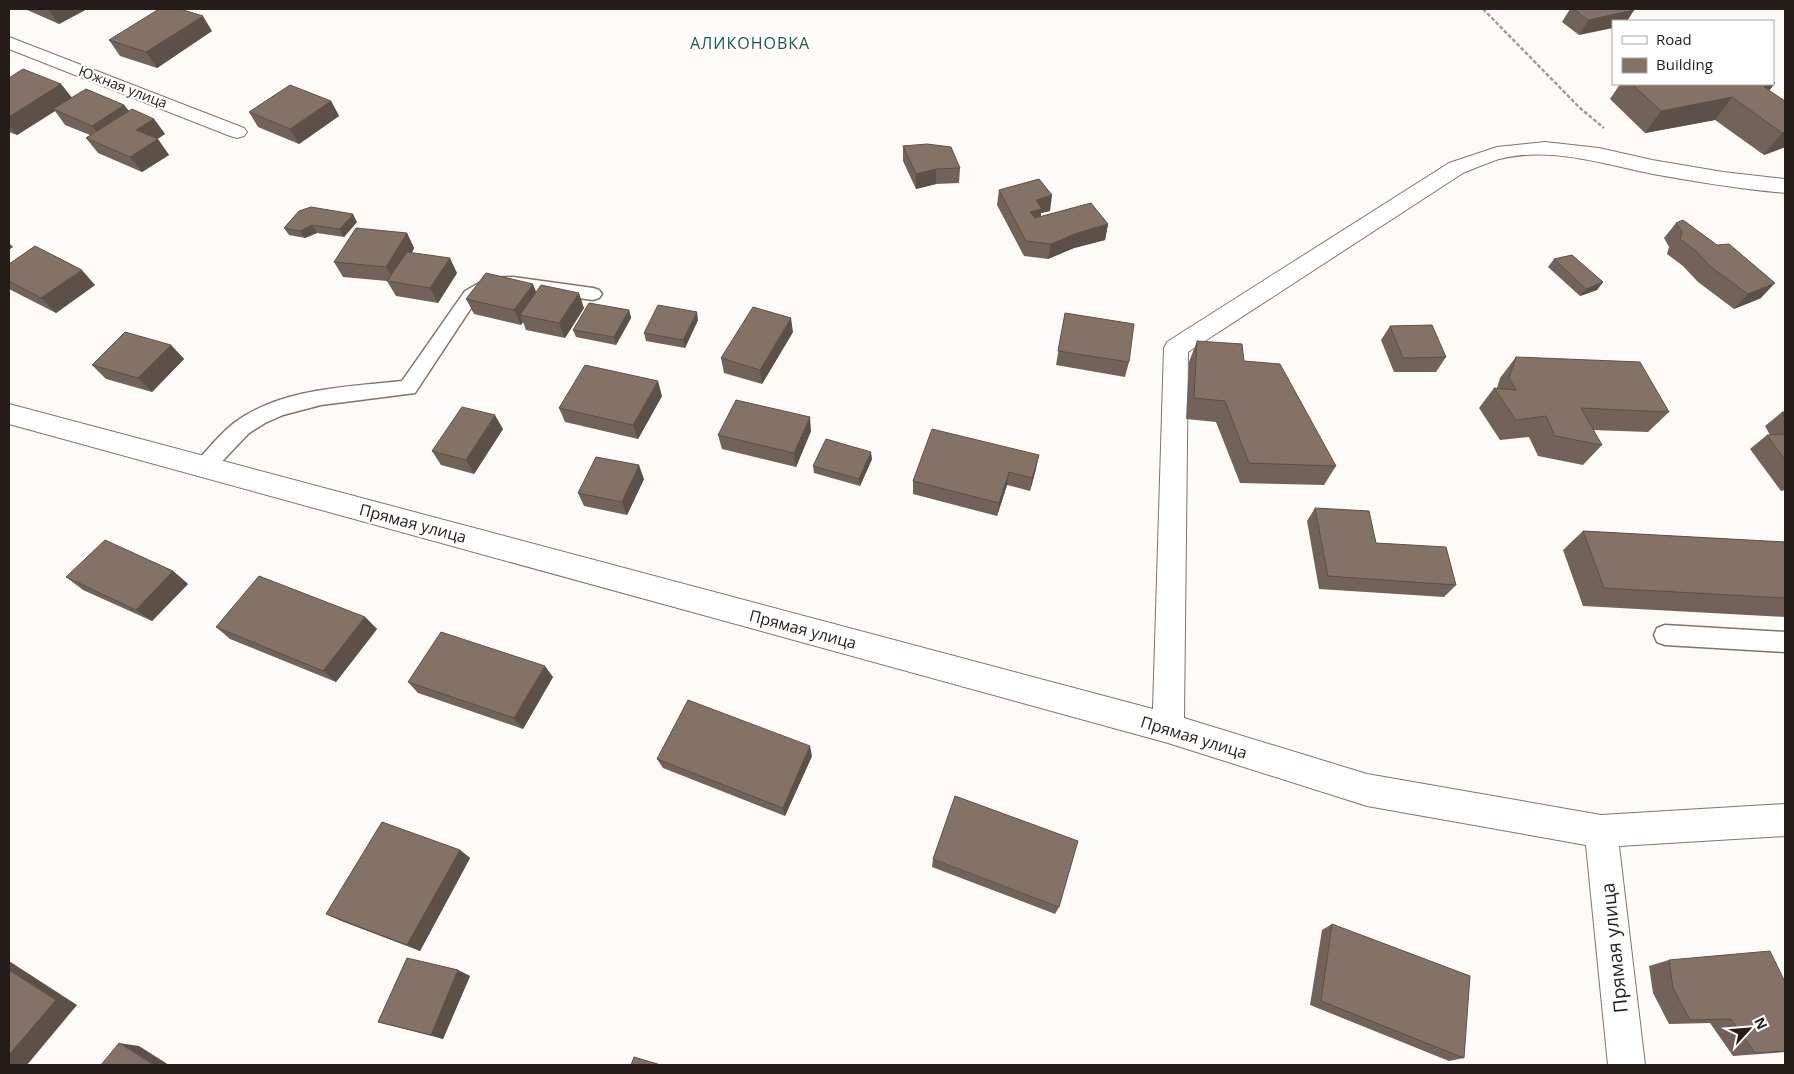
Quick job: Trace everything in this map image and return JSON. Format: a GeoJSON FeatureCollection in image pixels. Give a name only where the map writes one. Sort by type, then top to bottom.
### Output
{"type":"FeatureCollection","features":[{"type":"Feature","properties":{"kind":"street","name":"Южная улица"},"geometry":{"type":"LineString","coordinates":[[9,42],[237,132]]}},
{"type":"Feature","properties":{"kind":"street"},"geometry":{"type":"LineString","coordinates":[[1168,728],[1176,348],[1456,168],[1497,153],[1545,148],[1590,153],[1697,175],[1785,186]]}},
{"type":"Feature","properties":{"kind":"street","name":"Прямая улица"},"geometry":{"type":"LineString","coordinates":[[9,414],[1168,728],[1367,790],[1601,831],[1785,820]]}},
{"type":"Feature","properties":{"kind":"street","name":"Прямая улица"},"geometry":{"type":"LineString","coordinates":[[1601,831],[1627,1065]]}},
{"type":"Feature","properties":{"kind":"lane"},"geometry":{"type":"LineString","coordinates":[[204,467],[242,427],[280,407],[335,396],[408,388],[471,295],[488,284],[513,283],[593,294]]}},
{"type":"Feature","properties":{"kind":"lane"},"geometry":{"type":"LineString","coordinates":[[1665,635],[1785,642]]}},
{"type":"Feature","properties":{"kind":"path"},"geometry":{"type":"LineString","coordinates":[[1483,9],[1580,108],[1608,131]]}},
{"type":"Feature","properties":{"kind":"building"},"geometry":{"type":"Polygon","coordinates":[[[159,9],[180,9],[203,16],[146,52],[109,40],[159,9]]]}},
{"type":"Feature","properties":{"kind":"building"},"geometry":{"type":"Polygon","coordinates":[[[1574,9],[1632,9],[1634,10],[1588,20],[1574,9]]]}},
{"type":"Feature","properties":{"kind":"building"},"geometry":{"type":"Polygon","coordinates":[[[23,69],[61,84],[9,117],[9,78],[23,69]]]}},
{"type":"Feature","properties":{"kind":"building"},"geometry":{"type":"Polygon","coordinates":[[[290,85],[331,101],[290,129],[249,112],[290,85]]]}},
{"type":"Feature","properties":{"kind":"building"},"geometry":{"type":"Polygon","coordinates":[[[1633,85],[1769,85],[1764,87],[1785,101],[1785,132],[1782,133],[1732,97],[1661,111],[1633,85]]]}},
{"type":"Feature","properties":{"kind":"building"},"geometry":{"type":"Polygon","coordinates":[[[86,89],[124,105],[92,126],[53,109],[86,89]]]}},
{"type":"Feature","properties":{"kind":"building"},"geometry":{"type":"Polygon","coordinates":[[[132,109],[154,119],[136,130],[158,139],[130,157],[86,138],[132,109]]]}},
{"type":"Feature","properties":{"kind":"building"},"geometry":{"type":"Polygon","coordinates":[[[927,144],[951,147],[960,168],[936,169],[916,174],[903,146],[927,144]]]}},
{"type":"Feature","properties":{"kind":"building"},"geometry":{"type":"Polygon","coordinates":[[[1039,179],[1052,195],[1036,200],[1042,209],[1030,212],[1035,218],[1091,203],[1108,224],[1077,233],[1051,244],[1026,241],[999,190],[1039,179]]]}},
{"type":"Feature","properties":{"kind":"building"},"geometry":{"type":"Polygon","coordinates":[[[311,207],[353,214],[340,229],[312,225],[300,231],[284,228],[299,211],[311,207]]]}},
{"type":"Feature","properties":{"kind":"building"},"geometry":{"type":"Polygon","coordinates":[[[1683,220],[1717,245],[1729,244],[1775,283],[1748,294],[1711,267],[1696,251],[1680,239],[1682,231],[1676,223],[1683,220]]]}},
{"type":"Feature","properties":{"kind":"building"},"geometry":{"type":"Polygon","coordinates":[[[356,228],[407,233],[386,267],[334,262],[356,228]]]}},
{"type":"Feature","properties":{"kind":"building"},"geometry":{"type":"Polygon","coordinates":[[[35,246],[82,270],[41,298],[9,281],[9,264],[35,246]]]}},
{"type":"Feature","properties":{"kind":"building"},"geometry":{"type":"Polygon","coordinates":[[[407,252],[450,258],[430,288],[387,281],[407,252]]]}},
{"type":"Feature","properties":{"kind":"building"},"geometry":{"type":"Polygon","coordinates":[[[1572,255],[1603,282],[1586,289],[1554,259],[1572,255]]]}},
{"type":"Feature","properties":{"kind":"building"},"geometry":{"type":"Polygon","coordinates":[[[486,273],[533,284],[514,310],[466,299],[486,273]]]}},
{"type":"Feature","properties":{"kind":"building"},"geometry":{"type":"Polygon","coordinates":[[[541,285],[579,293],[559,323],[520,315],[541,285]]]}},
{"type":"Feature","properties":{"kind":"building"},"geometry":{"type":"Polygon","coordinates":[[[589,303],[629,310],[614,337],[573,330],[589,303]]]}},
{"type":"Feature","properties":{"kind":"building"},"geometry":{"type":"Polygon","coordinates":[[[658,305],[697,312],[683,340],[644,333],[658,305]]]}},
{"type":"Feature","properties":{"kind":"building"},"geometry":{"type":"Polygon","coordinates":[[[753,307],[791,318],[760,370],[721,358],[753,307]]]}},
{"type":"Feature","properties":{"kind":"building"},"geometry":{"type":"Polygon","coordinates":[[[1065,313],[1134,324],[1129,362],[1058,351],[1065,313]]]}},
{"type":"Feature","properties":{"kind":"building"},"geometry":{"type":"Polygon","coordinates":[[[1432,325],[1446,357],[1403,358],[1390,326],[1432,325]]]}},
{"type":"Feature","properties":{"kind":"building"},"geometry":{"type":"Polygon","coordinates":[[[125,332],[171,345],[138,378],[92,365],[125,332]]]}},
{"type":"Feature","properties":{"kind":"building"},"geometry":{"type":"Polygon","coordinates":[[[1197,341],[1242,344],[1244,361],[1280,364],[1336,466],[1249,463],[1225,401],[1194,398],[1197,341]]]}},
{"type":"Feature","properties":{"kind":"building"},"geometry":{"type":"Polygon","coordinates":[[[1516,357],[1640,362],[1669,412],[1581,408],[1602,445],[1555,436],[1546,416],[1516,420],[1494,388],[1516,390],[1509,378],[1516,357]]]}},
{"type":"Feature","properties":{"kind":"building"},"geometry":{"type":"Polygon","coordinates":[[[585,365],[658,381],[633,425],[559,408],[585,365]]]}},
{"type":"Feature","properties":{"kind":"building"},"geometry":{"type":"Polygon","coordinates":[[[736,400],[810,417],[794,453],[718,435],[736,400]]]}},
{"type":"Feature","properties":{"kind":"building"},"geometry":{"type":"Polygon","coordinates":[[[462,407],[495,415],[466,460],[432,451],[462,407]]]}},
{"type":"Feature","properties":{"kind":"building"},"geometry":{"type":"Polygon","coordinates":[[[932,429],[1039,455],[1032,478],[1009,472],[999,503],[913,481],[932,429]]]}},
{"type":"Feature","properties":{"kind":"building"},"geometry":{"type":"Polygon","coordinates":[[[1785,434],[1785,460],[1767,435],[1785,434]]]}},
{"type":"Feature","properties":{"kind":"building"},"geometry":{"type":"Polygon","coordinates":[[[826,439],[871,452],[859,479],[813,466],[826,439]]]}},
{"type":"Feature","properties":{"kind":"building"},"geometry":{"type":"Polygon","coordinates":[[[596,457],[639,465],[622,502],[578,493],[596,457]]]}},
{"type":"Feature","properties":{"kind":"building"},"geometry":{"type":"Polygon","coordinates":[[[1315,508],[1369,511],[1376,543],[1446,547],[1456,585],[1328,576],[1315,508]]]}},
{"type":"Feature","properties":{"kind":"building"},"geometry":{"type":"Polygon","coordinates":[[[1583,531],[1785,542],[1785,598],[1604,588],[1583,531]]]}},
{"type":"Feature","properties":{"kind":"building"},"geometry":{"type":"Polygon","coordinates":[[[105,540],[173,571],[136,610],[66,577],[105,540]]]}},
{"type":"Feature","properties":{"kind":"building"},"geometry":{"type":"Polygon","coordinates":[[[259,576],[365,617],[323,671],[216,627],[259,576]]]}},
{"type":"Feature","properties":{"kind":"building"},"geometry":{"type":"Polygon","coordinates":[[[441,632],[545,666],[514,718],[408,682],[441,632]]]}},
{"type":"Feature","properties":{"kind":"building"},"geometry":{"type":"Polygon","coordinates":[[[688,700],[810,746],[783,808],[657,759],[688,700]]]}},
{"type":"Feature","properties":{"kind":"building"},"geometry":{"type":"Polygon","coordinates":[[[955,796],[1078,841],[1059,907],[933,859],[955,796]]]}},
{"type":"Feature","properties":{"kind":"building"},"geometry":{"type":"Polygon","coordinates":[[[382,822],[460,850],[407,945],[326,914],[382,822]]]}},
{"type":"Feature","properties":{"kind":"building"},"geometry":{"type":"Polygon","coordinates":[[[1332,924],[1470,976],[1464,1058],[1321,1001],[1332,924]]]}},
{"type":"Feature","properties":{"kind":"building"},"geometry":{"type":"Polygon","coordinates":[[[1770,951],[1785,982],[1785,1051],[1755,1053],[1731,1019],[1690,1020],[1673,988],[1669,960],[1770,951]]]}},
{"type":"Feature","properties":{"kind":"building"},"geometry":{"type":"Polygon","coordinates":[[[407,958],[458,970],[431,1035],[378,1022],[407,958]]]}},
{"type":"Feature","properties":{"kind":"building"},"geometry":{"type":"Polygon","coordinates":[[[9,970],[56,1000],[9,1055],[9,970]]]}},
{"type":"Feature","properties":{"kind":"building"},"geometry":{"type":"Polygon","coordinates":[[[119,1043],[154,1065],[101,1065],[119,1043]]]}},
{"type":"Feature","properties":{"kind":"building"},"geometry":{"type":"Polygon","coordinates":[[[634,1057],[661,1065],[631,1065],[634,1057]]]}},
{"type":"Feature","properties":{"kind":"district","name":"АЛИКОНОВКА"},"geometry":{"type":"Point","coordinates":[750,43]}}]}
